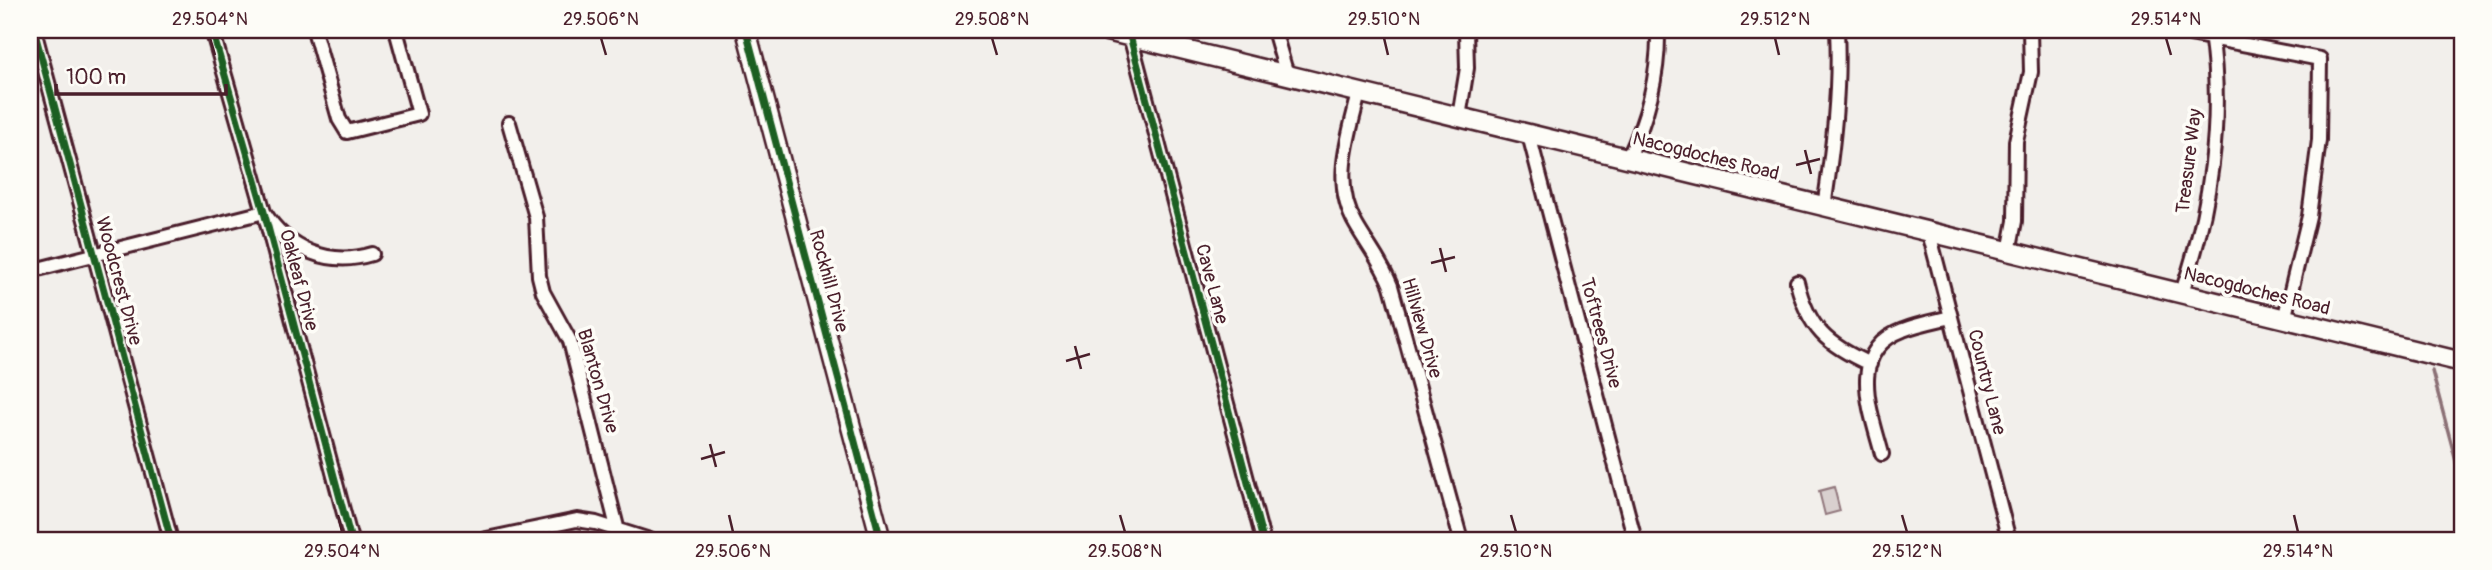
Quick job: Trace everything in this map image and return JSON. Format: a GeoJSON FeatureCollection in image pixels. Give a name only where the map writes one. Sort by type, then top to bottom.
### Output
{"type":"FeatureCollection","features":[{"type":"Feature","properties":{"kind":"main road","name":"Rockhill Drive"},"geometry":{"type":"LineString","coordinates":[[746,30],[881,540]]}},
{"type":"Feature","properties":{"kind":"main road","name":"Nacogdoches Road"},"geometry":{"type":"LineString","coordinates":[[1103,30],[2462,362]]}},
{"type":"Feature","properties":{"kind":"street","name":"Woodcrest Drive"},"geometry":{"type":"LineString","coordinates":[[34,30],[171,540]]}},
{"type":"Feature","properties":{"kind":"street","name":"Oakleaf Drive"},"geometry":{"type":"LineString","coordinates":[[212,30],[264,212],[351,540]]}},
{"type":"Feature","properties":{"kind":"street"},"geometry":{"type":"LineString","coordinates":[[314,30],[339,120],[347,132],[419,114],[396,30]]}},
{"type":"Feature","properties":{"kind":"street"},"geometry":{"type":"LineString","coordinates":[[1275,30],[1287,75]]}},
{"type":"Feature","properties":{"kind":"street"},"geometry":{"type":"LineString","coordinates":[[1459,117],[1466,68],[1466,30]]}},
{"type":"Feature","properties":{"kind":"street"},"geometry":{"type":"LineString","coordinates":[[1628,159],[1652,95],[1658,30]]}},
{"type":"Feature","properties":{"kind":"street"},"geometry":{"type":"LineString","coordinates":[[1824,207],[1836,126],[1839,73],[1836,30]]}},
{"type":"Feature","properties":{"kind":"street"},"geometry":{"type":"LineString","coordinates":[[2009,252],[2015,214],[2016,141],[2031,72],[2030,30]]}},
{"type":"Feature","properties":{"kind":"street"},"geometry":{"type":"LineString","coordinates":[[2169,30],[2211,34],[2320,59],[2319,140],[2309,216],[2284,320]]}},
{"type":"Feature","properties":{"kind":"street","name":"Treasure Way"},"geometry":{"type":"LineString","coordinates":[[2182,295],[2191,271],[2207,200],[2215,129],[2217,75],[2211,34]]}},
{"type":"Feature","properties":{"kind":"street","name":"Cave Lane"},"geometry":{"type":"LineString","coordinates":[[1130,36],[1263,540]]}},
{"type":"Feature","properties":{"kind":"street","name":"Hillview Drive"},"geometry":{"type":"LineString","coordinates":[[1359,93],[1343,170],[1343,189],[1356,225],[1374,250],[1391,286],[1461,540]]}},
{"type":"Feature","properties":{"kind":"street","name":"Blanton Drive"},"geometry":{"type":"LineString","coordinates":[[509,123],[536,217],[539,276],[543,292],[570,341],[618,531]]}},
{"type":"Feature","properties":{"kind":"street","name":"Toftrees Drive"},"geometry":{"type":"LineString","coordinates":[[1530,135],[1634,540]]}},
{"type":"Feature","properties":{"kind":"street"},"geometry":{"type":"LineString","coordinates":[[30,271],[264,212],[285,238],[309,253],[345,259],[372,254]]}},
{"type":"Feature","properties":{"kind":"street","name":"Country Lane"},"geometry":{"type":"LineString","coordinates":[[1929,233],[2009,540]]}},
{"type":"Feature","properties":{"kind":"street"},"geometry":{"type":"LineString","coordinates":[[1797,282],[1803,308],[1815,327],[1841,351],[1870,363]]}},
{"type":"Feature","properties":{"kind":"street"},"geometry":{"type":"LineString","coordinates":[[1882,454],[1867,396],[1865,380],[1870,363],[1888,338],[1902,330],[1951,317]]}},
{"type":"Feature","properties":{"kind":"street"},"geometry":{"type":"LineString","coordinates":[[482,540],[523,535],[577,520],[596,523],[650,540]]}},
{"type":"Feature","properties":{"kind":"shaded area"},"geometry":{"type":"Polygon","coordinates":[[[1834,487],[1840,511],[1825,515],[1819,491],[1834,487]]]}},
{"type":"Feature","properties":{"kind":"waterway"},"geometry":{"type":"LineString","coordinates":[[2432,371],[2462,484]]}},
{"type":"Feature","properties":{"kind":"cycle path"},"geometry":{"type":"LineString","coordinates":[[34,30],[171,540]]}},
{"type":"Feature","properties":{"kind":"cycle path"},"geometry":{"type":"LineString","coordinates":[[212,30],[264,212],[351,540]]}},
{"type":"Feature","properties":{"kind":"cycle path"},"geometry":{"type":"LineString","coordinates":[[746,30],[881,540]]}},
{"type":"Feature","properties":{"kind":"cycle path"},"geometry":{"type":"LineString","coordinates":[[1130,36],[1263,540]]}}]}
